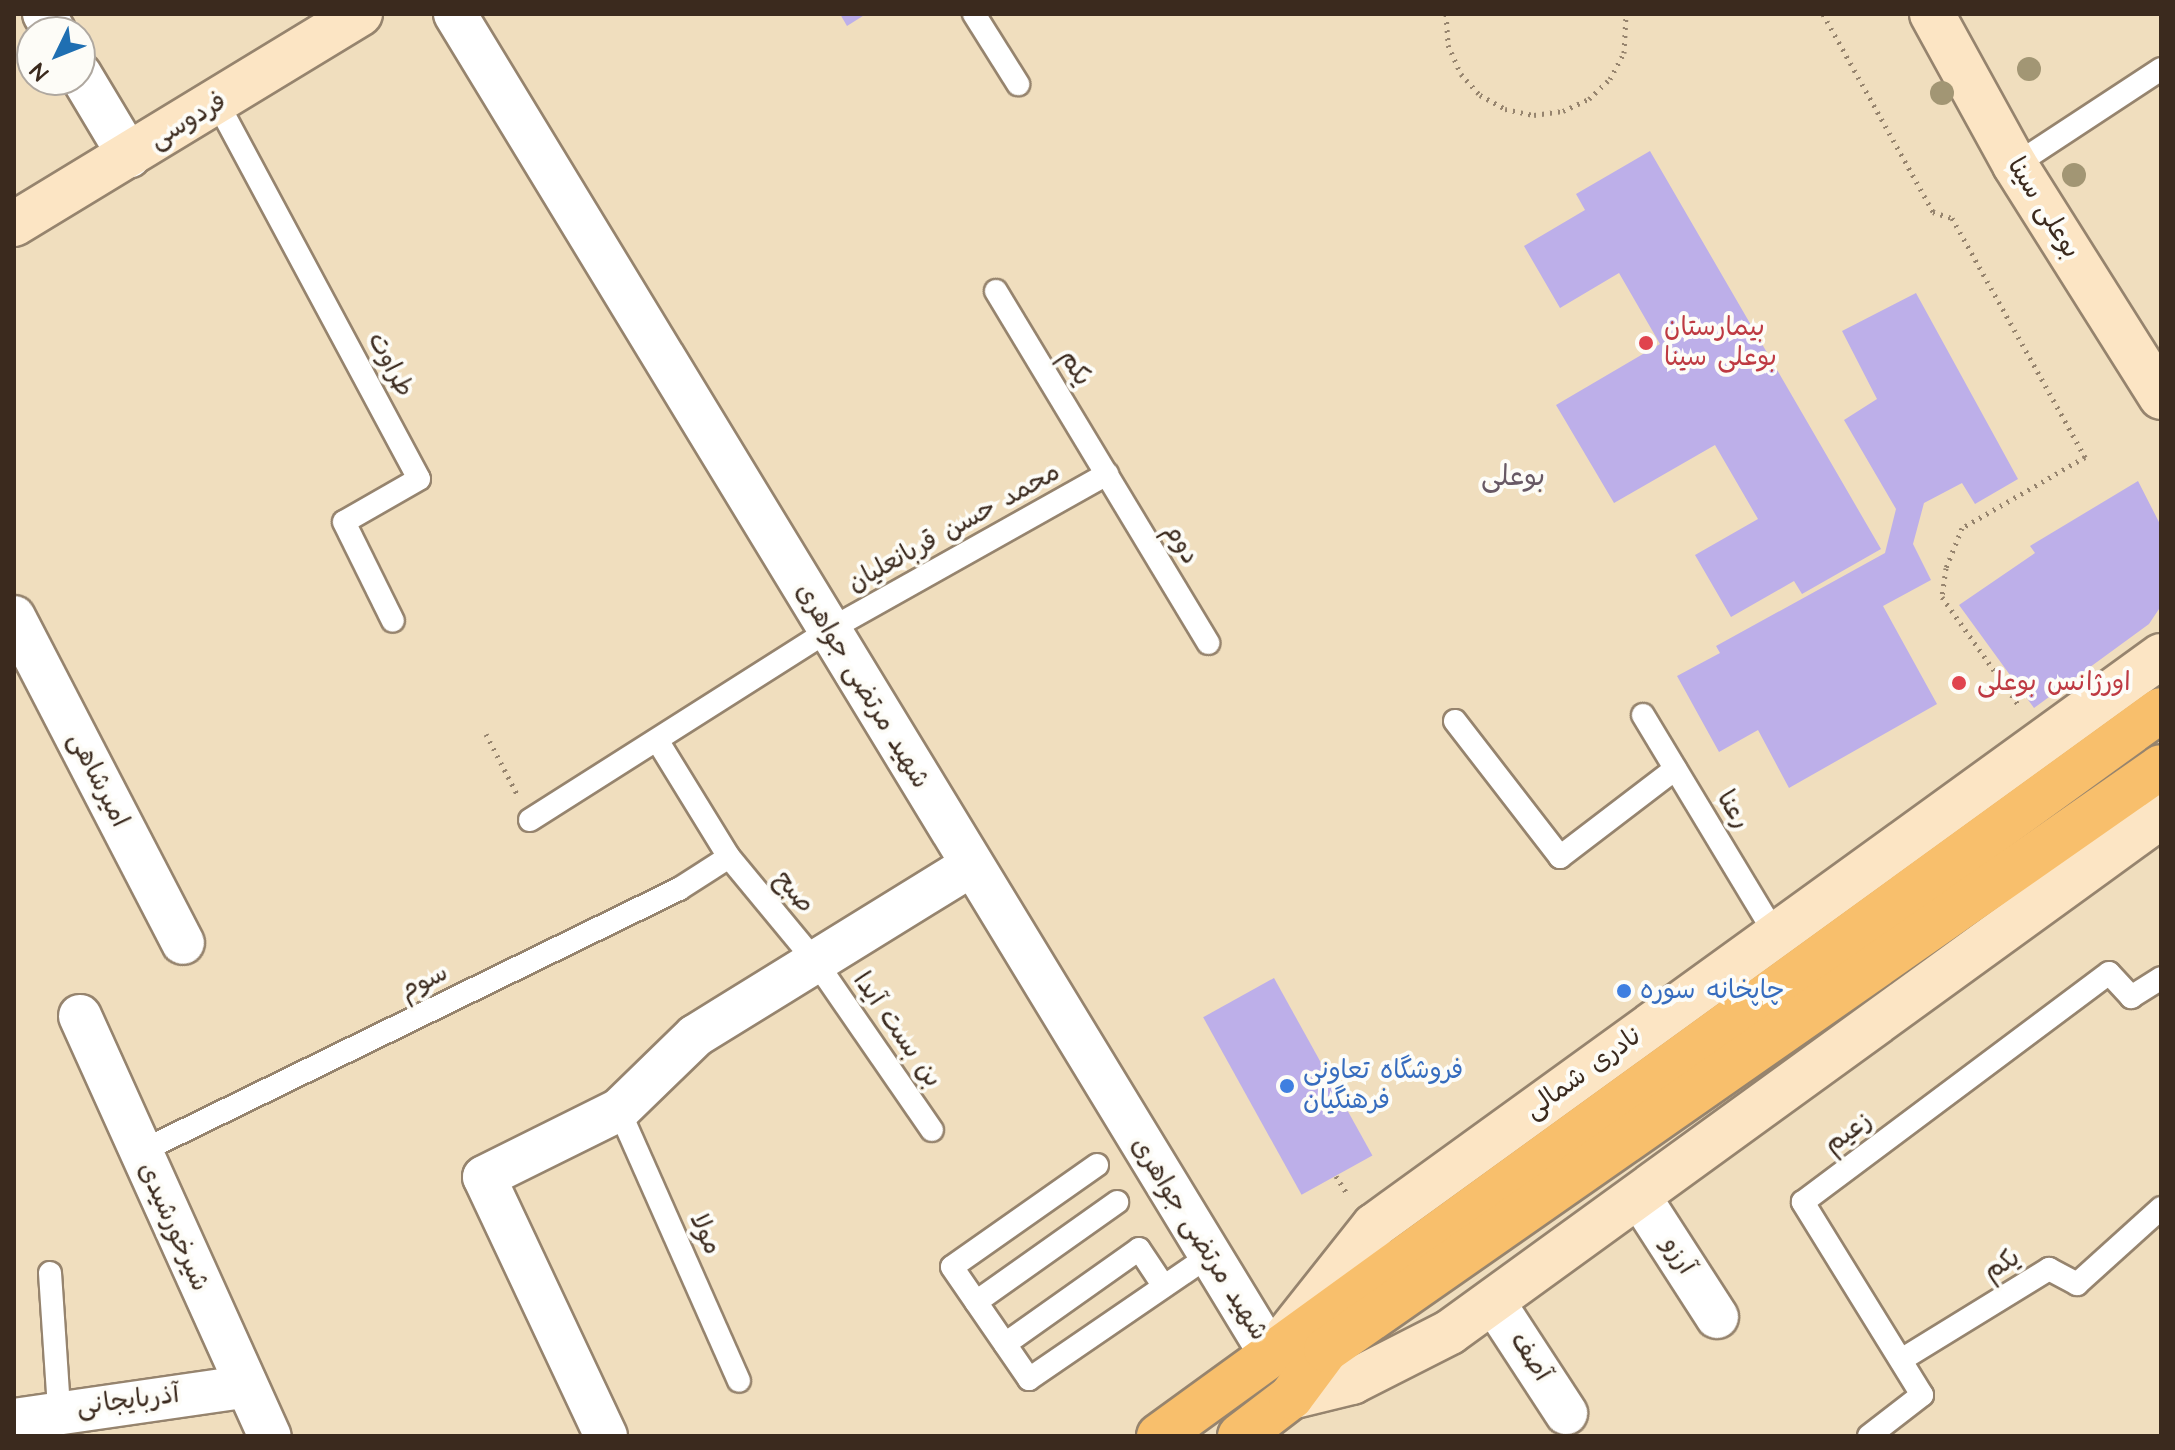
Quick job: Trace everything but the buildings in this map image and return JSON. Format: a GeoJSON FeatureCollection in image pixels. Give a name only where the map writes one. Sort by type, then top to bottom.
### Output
{"type":"FeatureCollection","features":[{"type":"Feature","properties":{"kind":"main road","name":"فردوسی"},"geometry":{"type":"LineString","coordinates":[[14,224],[218,104],[360,14]]}},
{"type":"Feature","properties":{"kind":"main road","name":"بوعلی سینا"},"geometry":{"type":"LineString","coordinates":[[1932,14],[2015,165],[2161,397]]}},
{"type":"Feature","properties":{"kind":"main road","name":"نادری شمالی"},"geometry":{"type":"LineString","coordinates":[[1271,1355],[1374,1226],[2161,656]]}},
{"type":"Feature","properties":{"kind":"main road","name":"نادری شمالی"},"geometry":{"type":"LineString","coordinates":[[1159,1436],[2152,717]]}},
{"type":"Feature","properties":{"kind":"main road"},"geometry":{"type":"LineString","coordinates":[[1240,1436],[1291,1397],[1326,1350],[2161,767]]}},
{"type":"Feature","properties":{"kind":"main road"},"geometry":{"type":"LineString","coordinates":[[1291,1397],[1352,1382],[1450,1332],[2161,816]]}},
{"type":"Feature","properties":{"kind":"street","name":"شهید مرتضی جواهری"},"geometry":{"type":"LineString","coordinates":[[455,14],[970,866],[1271,1355]]}},
{"type":"Feature","properties":{"kind":"street"},"geometry":{"type":"LineString","coordinates":[[93,96],[129,156]]}},
{"type":"Feature","properties":{"kind":"street","name":"امیرشاهی"},"geometry":{"type":"LineString","coordinates":[[14,617],[183,943]]}},
{"type":"Feature","properties":{"kind":"street"},"geometry":{"type":"LineString","coordinates":[[606,1436],[484,1177],[619,1110],[695,1036],[970,866]]}},
{"type":"Feature","properties":{"kind":"street","name":"شیرخورشیدی"},"geometry":{"type":"LineString","coordinates":[[80,1016],[243,1387],[270,1436]]}},
{"type":"Feature","properties":{"kind":"street","name":"آرزو"},"geometry":{"type":"LineString","coordinates":[[1639,1196],[1717,1317]]}},
{"type":"Feature","properties":{"kind":"street","name":"آصف"},"geometry":{"type":"LineString","coordinates":[[1493,1301],[1566,1413]]}},
{"type":"Feature","properties":{"kind":"street","name":"آذربایجانی"},"geometry":{"type":"LineString","coordinates":[[14,1420],[59,1410],[243,1387]]}},
{"type":"Feature","properties":{"kind":"lane"},"geometry":{"type":"LineString","coordinates":[[974,14],[1018,84]]}},
{"type":"Feature","properties":{"kind":"lane"},"geometry":{"type":"LineString","coordinates":[[2015,165],[2161,69]]}},
{"type":"Feature","properties":{"kind":"lane","name":"طراوت"},"geometry":{"type":"LineString","coordinates":[[218,104],[419,479],[344,522],[393,621]]}},
{"type":"Feature","properties":{"kind":"lane","name":"یکم"},"geometry":{"type":"LineString","coordinates":[[996,291],[1107,474]]}},
{"type":"Feature","properties":{"kind":"lane","name":"محمد حسن قربانعلیان"},"geometry":{"type":"LineString","coordinates":[[530,820],[829,630],[1107,474]]}},
{"type":"Feature","properties":{"kind":"lane","name":"دوم"},"geometry":{"type":"LineString","coordinates":[[1107,474],[1208,643]]}},
{"type":"Feature","properties":{"kind":"lane","name":"رعنا"},"geometry":{"type":"LineString","coordinates":[[1643,715],[1775,934]]}},
{"type":"Feature","properties":{"kind":"lane"},"geometry":{"type":"LineString","coordinates":[[1455,721],[1560,857],[1675,769]]}},
{"type":"Feature","properties":{"kind":"lane","name":"صبح"},"geometry":{"type":"LineString","coordinates":[[657,740],[729,857],[816,962]]}},
{"type":"Feature","properties":{"kind":"lane","name":"سوم"},"geometry":{"type":"LineString","coordinates":[[140,1152],[679,889],[729,857]]}},
{"type":"Feature","properties":{"kind":"lane","name":"بن بست آیدا"},"geometry":{"type":"LineString","coordinates":[[816,962],[932,1130]]}},
{"type":"Feature","properties":{"kind":"lane","name":"زعیم"},"geometry":{"type":"LineString","coordinates":[[1869,1436],[1922,1395],[1803,1202],[2109,973],[2131,997],[2161,978]]}},
{"type":"Feature","properties":{"kind":"lane","name":"مولا"},"geometry":{"type":"LineString","coordinates":[[619,1110],[739,1381]]}},
{"type":"Feature","properties":{"kind":"lane"},"geometry":{"type":"LineString","coordinates":[[1097,1165],[952,1267],[1029,1379],[1210,1255]]}},
{"type":"Feature","properties":{"kind":"lane"},"geometry":{"type":"LineString","coordinates":[[976,1302],[1117,1202]]}},
{"type":"Feature","properties":{"kind":"lane","name":"یکم"},"geometry":{"type":"LineString","coordinates":[[1901,1360],[2049,1269],[2077,1284],[2161,1208]]}},
{"type":"Feature","properties":{"kind":"lane"},"geometry":{"type":"LineString","coordinates":[[1005,1344],[1139,1249],[1163,1285]]}},
{"type":"Feature","properties":{"kind":"lane"},"geometry":{"type":"LineString","coordinates":[[50,1273],[59,1410]]}},
{"type":"Feature","properties":{"kind":"path"},"geometry":{"type":"LineString","coordinates":[[1446,14],[1448,45],[1461,74],[1480,95],[1505,109],[1534,115],[1576,105],[1610,79],[1624,53],[1626,14]]}},
{"type":"Feature","properties":{"kind":"path"},"geometry":{"type":"LineString","coordinates":[[1823,14],[1933,212],[1952,218],[2085,457],[1962,528],[1942,585],[1942,597],[2043,741]]}},
{"type":"Feature","properties":{"kind":"path"},"geometry":{"type":"LineString","coordinates":[[486,734],[530,820]]}},
{"type":"Feature","properties":{"kind":"place","name":"بیمارستان بوعلی سینا"},"geometry":{"type":"Point","coordinates":[1646,343]}},
{"type":"Feature","properties":{"kind":"place","name":"اورژانس بوعلی"},"geometry":{"type":"Point","coordinates":[1959,683]}},
{"type":"Feature","properties":{"kind":"place","name":"چاپخانه سوره"},"geometry":{"type":"Point","coordinates":[1624,991]}},
{"type":"Feature","properties":{"kind":"place","name":"فروشگاه تعاونی فرهنگیان"},"geometry":{"type":"Point","coordinates":[1287,1086]}},
{"type":"Feature","properties":{"kind":"district","name":"بوعلی"},"geometry":{"type":"Point","coordinates":[1513,477]}}]}
